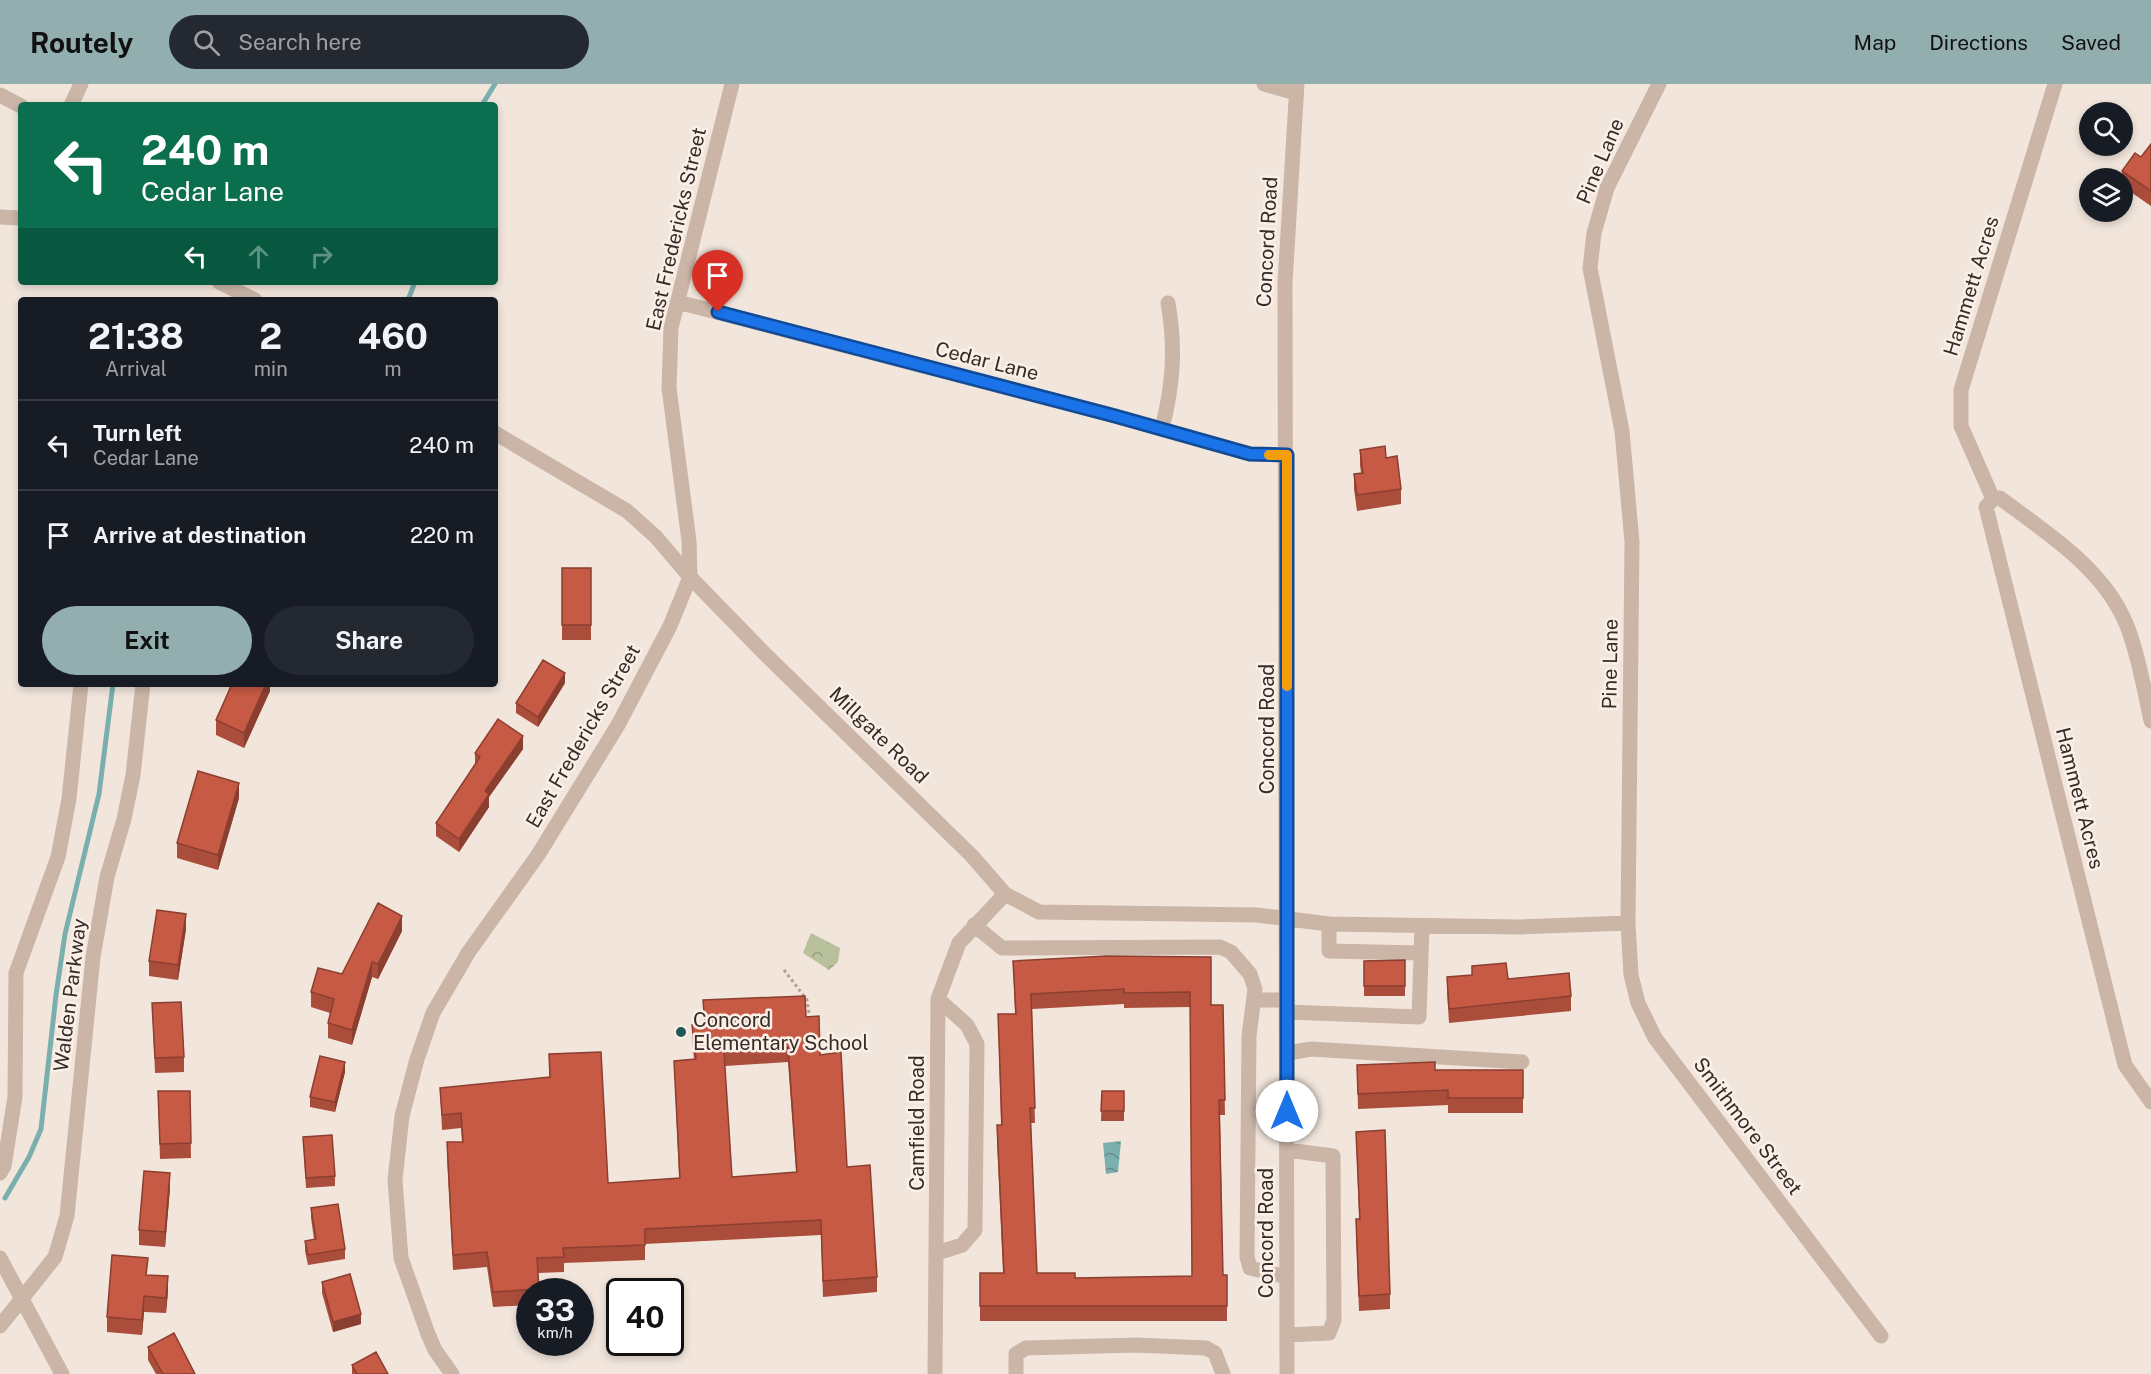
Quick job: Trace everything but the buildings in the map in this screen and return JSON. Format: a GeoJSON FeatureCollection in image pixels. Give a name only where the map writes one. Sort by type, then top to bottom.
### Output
{"type":"FeatureCollection","features":[{"type":"Feature","properties":{"kind":"street"},"geometry":{"type":"LineString","coordinates":[[72,102],[81,84]]}},
{"type":"Feature","properties":{"kind":"street","name":"East Fredericks Street"},"geometry":{"type":"LineString","coordinates":[[452,1374],[435,1350],[401,1258],[395,1180],[402,1116],[417,1059],[433,1013],[468,952],[538,855],[618,725],[670,626],[690,577],[688,541],[669,388],[671,328],[732,84]]}},
{"type":"Feature","properties":{"kind":"street"},"geometry":{"type":"LineString","coordinates":[[1263,84],[1297,88]]}},
{"type":"Feature","properties":{"kind":"street","name":"Pine Lane"},"geometry":{"type":"LineString","coordinates":[[1628,923],[1632,542],[1622,431],[1590,268],[1594,232],[1607,188],[1659,84]]}},
{"type":"Feature","properties":{"kind":"street","name":"Hammett Acres"},"geometry":{"type":"LineString","coordinates":[[2055,84],[1961,390],[1961,426],[1993,499],[1986,507],[2125,1065],[2151,1102]]}},
{"type":"Feature","properties":{"kind":"street","name":"Concord Road"},"geometry":{"type":"LineString","coordinates":[[1287,1374],[1288,921],[1285,283],[1297,88]]}},
{"type":"Feature","properties":{"kind":"street"},"geometry":{"type":"LineString","coordinates":[[0,95],[18,104]]}},
{"type":"Feature","properties":{"kind":"street"},"geometry":{"type":"LineString","coordinates":[[0,217],[18,218]]}},
{"type":"Feature","properties":{"kind":"street"},"geometry":{"type":"LineString","coordinates":[[225,285],[249,297]]}},
{"type":"Feature","properties":{"kind":"street","name":"Cedar Lane"},"geometry":{"type":"LineString","coordinates":[[678,302],[1250,454],[1287,455]]}},
{"type":"Feature","properties":{"kind":"street"},"geometry":{"type":"LineString","coordinates":[[1162,429],[1172,389],[1175,359],[1168,303]]}},
{"type":"Feature","properties":{"kind":"street","name":"Millgate Road"},"geometry":{"type":"LineString","coordinates":[[498,435],[627,511],[656,537],[690,577],[972,855],[1005,894],[1039,912],[1257,915],[1288,921]]}},
{"type":"Feature","properties":{"kind":"street"},"geometry":{"type":"LineString","coordinates":[[1993,499],[2000,498],[2059,542],[2105,586],[2125,620],[2151,721]]}},
{"type":"Feature","properties":{"kind":"street"},"geometry":{"type":"LineString","coordinates":[[0,1173],[4,1166],[15,1097],[16,973],[58,857],[69,799],[81,687]]}},
{"type":"Feature","properties":{"kind":"street","name":"Walden Parkway"},"geometry":{"type":"LineString","coordinates":[[0,1326],[56,1257],[67,1216],[93,957],[107,877],[124,819],[133,775],[143,687]]}},
{"type":"Feature","properties":{"kind":"street","name":"Camfield Road"},"geometry":{"type":"LineString","coordinates":[[935,1374],[938,1253],[938,999],[959,944],[974,925],[1005,894]]}},
{"type":"Feature","properties":{"kind":"street"},"geometry":{"type":"LineString","coordinates":[[1288,921],[1329,924],[1518,927],[1628,923]]}},
{"type":"Feature","properties":{"kind":"street","name":"Smithmore Street"},"geometry":{"type":"LineString","coordinates":[[1628,923],[1631,975],[1638,1003],[1655,1038],[1881,1336]]}},
{"type":"Feature","properties":{"kind":"street"},"geometry":{"type":"LineString","coordinates":[[1329,924],[1329,951],[1421,953]]}},
{"type":"Feature","properties":{"kind":"street"},"geometry":{"type":"LineString","coordinates":[[974,925],[1002,948],[1220,947],[1231,952],[1250,974],[1255,988],[1249,1036],[1247,1257],[1250,1268],[1287,1277]]}},
{"type":"Feature","properties":{"kind":"street"},"geometry":{"type":"LineString","coordinates":[[1255,1000],[1287,1006],[1419,1017],[1422,926]]}},
{"type":"Feature","properties":{"kind":"street"},"geometry":{"type":"LineString","coordinates":[[938,999],[967,1025],[977,1044],[975,1230],[962,1245],[938,1253]]}},
{"type":"Feature","properties":{"kind":"street"},"geometry":{"type":"LineString","coordinates":[[1288,1053],[1311,1049],[1522,1062]]}},
{"type":"Feature","properties":{"kind":"street"},"geometry":{"type":"LineString","coordinates":[[1287,1149],[1334,1156],[1334,1320],[1329,1333],[1287,1335]]}},
{"type":"Feature","properties":{"kind":"street"},"geometry":{"type":"LineString","coordinates":[[0,1258],[62,1374]]}},
{"type":"Feature","properties":{"kind":"street"},"geometry":{"type":"LineString","coordinates":[[1016,1374],[1016,1354],[1026,1348],[1136,1345],[1206,1348],[1215,1353],[1223,1374]]}},
{"type":"Feature","properties":{"kind":"path"},"geometry":{"type":"LineString","coordinates":[[784,970],[807,1000],[810,1021]]}},
{"type":"Feature","properties":{"kind":"green space"},"geometry":{"type":"Polygon","coordinates":[[[811,933],[840,948],[838,962],[829,970],[803,953],[811,933]]]}},
{"type":"Feature","properties":{"kind":"water"},"geometry":{"type":"Polygon","coordinates":[[[1121,1141],[1118,1172],[1106,1174],[1103,1143],[1121,1141]]]}},
{"type":"Feature","properties":{"kind":"waterway"},"geometry":{"type":"LineString","coordinates":[[484,102],[495,84]]}},
{"type":"Feature","properties":{"kind":"waterway"},"geometry":{"type":"LineString","coordinates":[[409,297],[414,285]]}},
{"type":"Feature","properties":{"kind":"waterway"},"geometry":{"type":"LineString","coordinates":[[5,1198],[29,1157],[41,1129],[65,934],[99,794],[113,687]]}},
{"type":"Feature","properties":{"kind":"slow traffic"},"geometry":{"type":"LineString","coordinates":[[1269,455],[1287,455],[1287,686]]}},
{"type":"Feature","properties":{"kind":"place","name":"Concord Elementary School"},"geometry":{"type":"Point","coordinates":[681,1032]}},
{"type":"Feature","properties":{"kind":"route"},"geometry":{"type":"LineString","coordinates":[[718,312],[1115,416],[1250,454],[1287,455],[1287,1111]]}}]}
